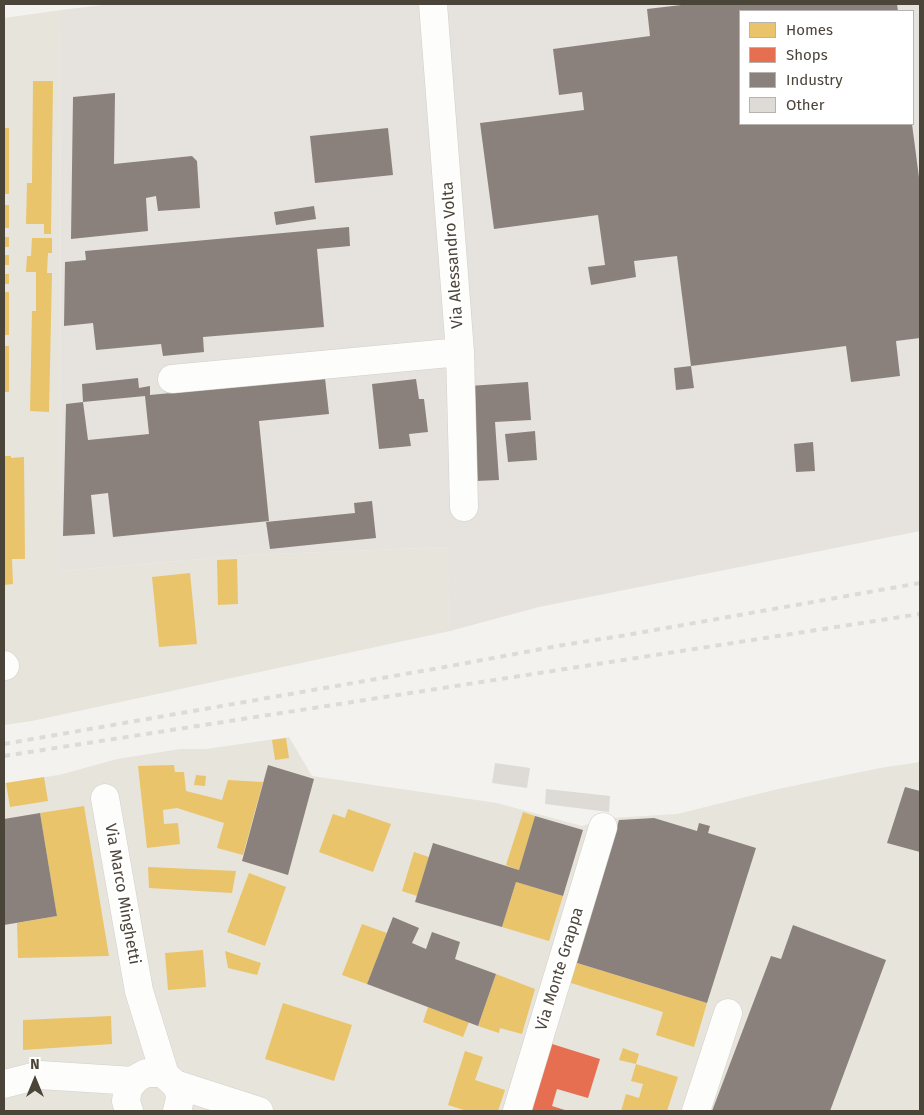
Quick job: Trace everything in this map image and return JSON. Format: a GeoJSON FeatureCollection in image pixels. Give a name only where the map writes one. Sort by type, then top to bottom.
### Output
{"type":"FeatureCollection","features":[{"type":"Feature","properties":{"kind":"street","name":"Via Alessandro Volta"},"geometry":{"type":"LineString","coordinates":[[433,4],[460,352],[464,508]]}},
{"type":"Feature","properties":{"kind":"street"},"geometry":{"type":"LineString","coordinates":[[172,379],[460,352]]}},
{"type":"Feature","properties":{"kind":"street","name":"Via Marco Minghetti"},"geometry":{"type":"LineString","coordinates":[[105,798],[139,990],[145,1088],[179,1091],[180,1099],[177,1111]]}},
{"type":"Feature","properties":{"kind":"street","name":"Via Monte Grappa"},"geometry":{"type":"LineString","coordinates":[[517,1111],[603,827]]}},
{"type":"Feature","properties":{"kind":"street"},"geometry":{"type":"LineString","coordinates":[[696,1111],[728,1014]]}},
{"type":"Feature","properties":{"kind":"street"},"geometry":{"type":"LineString","coordinates":[[4,1084],[40,1075],[145,1088],[259,1111]]}},
{"type":"Feature","properties":{"kind":"shaded area"},"geometry":{"type":"Polygon","coordinates":[[[111,4],[920,4],[920,531],[539,607],[450,631],[449,547],[247,555],[60,571],[61,10],[111,4]]]}},
{"type":"Feature","properties":{"kind":"shaded area"},"geometry":{"type":"Polygon","coordinates":[[[61,10],[60,571],[247,555],[450,547],[450,631],[32,721],[4,725],[4,18],[61,10]]]}},
{"type":"Feature","properties":{"kind":"shaded area"},"geometry":{"type":"Polygon","coordinates":[[[289,737],[312,776],[497,803],[582,826],[609,818],[677,814],[778,789],[880,768],[920,762],[920,1111],[4,1111],[4,783],[59,775],[117,759],[180,749],[206,749],[289,737]]]}},
{"type":"Feature","properties":{"kind":"building: Homes"},"geometry":{"type":"Polygon","coordinates":[[[33,81],[53,81],[51,234],[44,234],[44,224],[26,224],[27,183],[32,183],[33,81]]]}},
{"type":"Feature","properties":{"kind":"building: Homes"},"geometry":{"type":"Polygon","coordinates":[[[4,128],[9,128],[9,194],[4,194],[4,128]]]}},
{"type":"Feature","properties":{"kind":"building: Homes"},"geometry":{"type":"Polygon","coordinates":[[[4,205],[9,205],[9,228],[4,228],[4,205]]]}},
{"type":"Feature","properties":{"kind":"building: Homes"},"geometry":{"type":"Polygon","coordinates":[[[4,237],[9,237],[9,247],[4,247],[4,237]]]}},
{"type":"Feature","properties":{"kind":"building: Homes"},"geometry":{"type":"Polygon","coordinates":[[[32,238],[52,238],[52,253],[48,253],[47,273],[52,273],[49,412],[30,411],[32,311],[36,311],[36,272],[26,272],[27,256],[31,256],[32,238]]]}},
{"type":"Feature","properties":{"kind":"building: Homes"},"geometry":{"type":"Polygon","coordinates":[[[4,255],[9,255],[9,265],[4,265],[4,255]]]}},
{"type":"Feature","properties":{"kind":"building: Homes"},"geometry":{"type":"Polygon","coordinates":[[[4,274],[9,274],[9,284],[4,284],[4,274]]]}},
{"type":"Feature","properties":{"kind":"building: Homes"},"geometry":{"type":"Polygon","coordinates":[[[4,292],[9,292],[9,335],[4,335],[4,292]]]}},
{"type":"Feature","properties":{"kind":"building: Homes"},"geometry":{"type":"Polygon","coordinates":[[[4,346],[9,346],[9,392],[4,392],[4,346]]]}},
{"type":"Feature","properties":{"kind":"building: Homes"},"geometry":{"type":"Polygon","coordinates":[[[4,456],[11,456],[11,458],[24,457],[25,559],[12,559],[13,584],[4,585],[4,456]]]}},
{"type":"Feature","properties":{"kind":"building: Homes"},"geometry":{"type":"Polygon","coordinates":[[[237,559],[238,604],[218,605],[217,560],[237,559]]]}},
{"type":"Feature","properties":{"kind":"building: Homes"},"geometry":{"type":"Polygon","coordinates":[[[190,573],[197,644],[159,647],[152,577],[190,573]]]}},
{"type":"Feature","properties":{"kind":"building: Homes"},"geometry":{"type":"Polygon","coordinates":[[[286,738],[289,758],[275,760],[272,740],[286,738]]]}},
{"type":"Feature","properties":{"kind":"building: Homes"},"geometry":{"type":"Polygon","coordinates":[[[174,765],[175,772],[184,772],[186,791],[222,800],[228,780],[263,782],[243,855],[217,848],[224,823],[177,808],[163,810],[164,824],[178,823],[180,844],[147,848],[138,766],[174,765]]]}},
{"type":"Feature","properties":{"kind":"building: Homes"},"geometry":{"type":"Polygon","coordinates":[[[196,775],[206,776],[205,786],[194,785],[196,775]]]}},
{"type":"Feature","properties":{"kind":"building: Homes"},"geometry":{"type":"Polygon","coordinates":[[[44,777],[48,801],[10,807],[6,783],[44,777]]]}},
{"type":"Feature","properties":{"kind":"building: Homes"},"geometry":{"type":"Polygon","coordinates":[[[84,806],[109,956],[18,958],[17,923],[57,916],[40,813],[84,806]]]}},
{"type":"Feature","properties":{"kind":"building: Homes"},"geometry":{"type":"Polygon","coordinates":[[[348,809],[391,824],[373,872],[319,852],[333,814],[345,818],[348,809]]]}},
{"type":"Feature","properties":{"kind":"building: Homes"},"geometry":{"type":"Polygon","coordinates":[[[523,812],[535,816],[519,870],[506,865],[523,812]]]}},
{"type":"Feature","properties":{"kind":"building: Homes"},"geometry":{"type":"Polygon","coordinates":[[[414,852],[429,857],[417,896],[402,891],[414,852]]]}},
{"type":"Feature","properties":{"kind":"building: Homes"},"geometry":{"type":"Polygon","coordinates":[[[148,867],[236,871],[232,893],[149,888],[148,867]]]}},
{"type":"Feature","properties":{"kind":"building: Homes"},"geometry":{"type":"Polygon","coordinates":[[[249,873],[286,887],[265,946],[227,932],[249,873]]]}},
{"type":"Feature","properties":{"kind":"building: Homes"},"geometry":{"type":"Polygon","coordinates":[[[516,882],[563,896],[549,941],[502,927],[516,882]]]}},
{"type":"Feature","properties":{"kind":"building: Homes"},"geometry":{"type":"Polygon","coordinates":[[[362,924],[387,933],[367,984],[342,975],[362,924]]]}},
{"type":"Feature","properties":{"kind":"building: Homes"},"geometry":{"type":"Polygon","coordinates":[[[203,950],[206,987],[168,990],[165,953],[203,950]]]}},
{"type":"Feature","properties":{"kind":"building: Homes"},"geometry":{"type":"Polygon","coordinates":[[[225,951],[261,963],[257,975],[228,968],[225,951]]]}},
{"type":"Feature","properties":{"kind":"building: Homes"},"geometry":{"type":"Polygon","coordinates":[[[574,962],[707,1003],[694,1047],[656,1035],[663,1012],[568,982],[574,962]]]}},
{"type":"Feature","properties":{"kind":"building: Homes"},"geometry":{"type":"Polygon","coordinates":[[[496,974],[535,989],[522,1034],[500,1028],[499,1033],[478,1026],[496,974]]]}},
{"type":"Feature","properties":{"kind":"building: Homes"},"geometry":{"type":"Polygon","coordinates":[[[283,1003],[352,1025],[334,1081],[265,1059],[283,1003]]]}},
{"type":"Feature","properties":{"kind":"building: Homes"},"geometry":{"type":"Polygon","coordinates":[[[428,1007],[469,1022],[463,1037],[423,1022],[428,1007]]]}},
{"type":"Feature","properties":{"kind":"building: Homes"},"geometry":{"type":"Polygon","coordinates":[[[111,1016],[112,1044],[23,1050],[23,1020],[111,1016]]]}},
{"type":"Feature","properties":{"kind":"building: Homes"},"geometry":{"type":"Polygon","coordinates":[[[623,1048],[639,1054],[636,1064],[619,1060],[623,1048]]]}},
{"type":"Feature","properties":{"kind":"building: Homes"},"geometry":{"type":"Polygon","coordinates":[[[465,1051],[483,1057],[475,1080],[505,1090],[498,1111],[467,1111],[448,1105],[465,1051]]]}},
{"type":"Feature","properties":{"kind":"building: Homes"},"geometry":{"type":"Polygon","coordinates":[[[636,1064],[678,1077],[667,1111],[621,1111],[626,1094],[639,1098],[643,1084],[631,1081],[636,1064]]]}},
{"type":"Feature","properties":{"kind":"building: Shops"},"geometry":{"type":"Polygon","coordinates":[[[549,1043],[600,1059],[588,1098],[557,1089],[552,1106],[568,1111],[529,1111],[549,1043]]]}},
{"type":"Feature","properties":{"kind":"building: Industry"},"geometry":{"type":"Polygon","coordinates":[[[690,4],[897,4],[898,10],[739,10],[739,125],[912,125],[920,185],[920,338],[896,341],[900,376],[851,382],[846,346],[691,366],[677,256],[634,261],[636,277],[591,285],[588,267],[605,265],[598,215],[494,229],[480,123],[584,110],[582,92],[559,95],[553,49],[650,36],[647,9],[690,4]]]}},
{"type":"Feature","properties":{"kind":"building: Industry"},"geometry":{"type":"Polygon","coordinates":[[[115,93],[114,164],[192,156],[197,161],[200,208],[158,211],[156,196],[146,198],[148,231],[71,239],[73,97],[115,93]]]}},
{"type":"Feature","properties":{"kind":"building: Industry"},"geometry":{"type":"Polygon","coordinates":[[[388,128],[393,175],[315,183],[310,136],[388,128]]]}},
{"type":"Feature","properties":{"kind":"building: Industry"},"geometry":{"type":"Polygon","coordinates":[[[314,206],[316,219],[276,225],[274,212],[314,206]]]}},
{"type":"Feature","properties":{"kind":"building: Industry"},"geometry":{"type":"Polygon","coordinates":[[[349,227],[350,246],[317,249],[324,327],[203,337],[204,352],[163,356],[161,344],[96,350],[93,323],[64,326],[65,262],[86,260],[85,251],[349,227]]]}},
{"type":"Feature","properties":{"kind":"building: Industry"},"geometry":{"type":"Polygon","coordinates":[[[691,366],[694,388],[676,390],[674,368],[691,366]]]}},
{"type":"Feature","properties":{"kind":"building: Industry"},"geometry":{"type":"Polygon","coordinates":[[[138,378],[139,388],[150,386],[150,395],[325,378],[329,414],[259,421],[269,521],[113,537],[108,493],[91,495],[95,534],[63,536],[66,404],[83,402],[82,384],[138,378]],[[145,396],[83,402],[88,440],[149,434],[145,396]]]}},
{"type":"Feature","properties":{"kind":"building: Industry"},"geometry":{"type":"Polygon","coordinates":[[[416,379],[419,399],[424,399],[428,432],[409,434],[411,446],[379,449],[372,384],[416,379]]]}},
{"type":"Feature","properties":{"kind":"building: Industry"},"geometry":{"type":"Polygon","coordinates":[[[528,382],[531,420],[495,422],[499,480],[476,481],[469,386],[528,382]]]}},
{"type":"Feature","properties":{"kind":"building: Industry"},"geometry":{"type":"Polygon","coordinates":[[[535,431],[537,460],[508,462],[505,434],[535,431]]]}},
{"type":"Feature","properties":{"kind":"building: Industry"},"geometry":{"type":"Polygon","coordinates":[[[813,442],[815,471],[796,472],[794,444],[813,442]]]}},
{"type":"Feature","properties":{"kind":"building: Industry"},"geometry":{"type":"Polygon","coordinates":[[[372,501],[376,538],[270,549],[266,522],[355,513],[354,503],[372,501]]]}},
{"type":"Feature","properties":{"kind":"building: Industry"},"geometry":{"type":"Polygon","coordinates":[[[268,765],[314,779],[288,875],[242,861],[268,765]]]}},
{"type":"Feature","properties":{"kind":"building: Industry"},"geometry":{"type":"Polygon","coordinates":[[[905,787],[920,791],[920,852],[887,843],[905,787]]]}},
{"type":"Feature","properties":{"kind":"building: Industry"},"geometry":{"type":"Polygon","coordinates":[[[40,813],[57,916],[4,925],[4,819],[40,813]]]}},
{"type":"Feature","properties":{"kind":"building: Industry"},"geometry":{"type":"Polygon","coordinates":[[[535,816],[583,830],[563,896],[516,882],[502,927],[415,902],[433,843],[519,870],[535,816]]]}},
{"type":"Feature","properties":{"kind":"building: Industry"},"geometry":{"type":"Polygon","coordinates":[[[654,818],[697,831],[699,823],[710,826],[708,833],[756,848],[707,1003],[574,962],[619,820],[654,818]]]}},
{"type":"Feature","properties":{"kind":"building: Industry"},"geometry":{"type":"Polygon","coordinates":[[[393,917],[419,928],[412,943],[426,949],[432,932],[460,942],[455,959],[496,974],[478,1026],[367,984],[393,917]]]}},
{"type":"Feature","properties":{"kind":"building: Industry"},"geometry":{"type":"Polygon","coordinates":[[[793,925],[886,960],[830,1111],[712,1111],[771,956],[781,959],[793,925]]]}},
{"type":"Feature","properties":{"kind":"building: Other"},"geometry":{"type":"Polygon","coordinates":[[[495,763],[530,768],[527,788],[492,783],[495,763]]]}},
{"type":"Feature","properties":{"kind":"building: Other"},"geometry":{"type":"Polygon","coordinates":[[[546,789],[610,796],[609,812],[545,804],[546,789]]]}},
{"type":"Feature","properties":{"kind":"railway"},"geometry":{"type":"LineString","coordinates":[[4,744],[920,583]]}},
{"type":"Feature","properties":{"kind":"railway"},"geometry":{"type":"LineString","coordinates":[[4,756],[920,614]]}}]}
